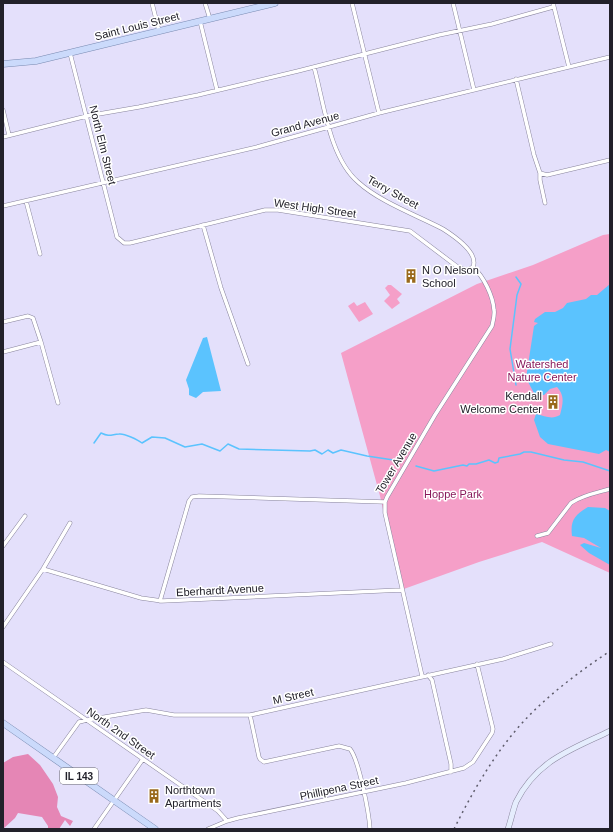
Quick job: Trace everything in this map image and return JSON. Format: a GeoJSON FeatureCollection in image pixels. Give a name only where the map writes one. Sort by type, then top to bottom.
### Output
{"type":"FeatureCollection","features":[{"type":"Feature","properties":{"kind":"main road","name":"Saint Louis Street"},"geometry":{"type":"LineString","coordinates":[[3,64],[36,61],[275,3]]}},
{"type":"Feature","properties":{"kind":"main road","name":"IL 143"},"geometry":{"type":"LineString","coordinates":[[3,723],[156,829]]}},
{"type":"Feature","properties":{"kind":"street"},"geometry":{"type":"LineString","coordinates":[[152,3],[159,31]]}},
{"type":"Feature","properties":{"kind":"street"},"geometry":{"type":"LineString","coordinates":[[205,3],[210,19]]}},
{"type":"Feature","properties":{"kind":"street"},"geometry":{"type":"LineString","coordinates":[[352,3],[379,113]]}},
{"type":"Feature","properties":{"kind":"street"},"geometry":{"type":"LineString","coordinates":[[453,3],[474,90]]}},
{"type":"Feature","properties":{"kind":"street"},"geometry":{"type":"LineString","coordinates":[[3,137],[87,116],[169,101],[314,67],[460,30],[492,24],[553,5],[569,66]]}},
{"type":"Feature","properties":{"kind":"street"},"geometry":{"type":"LineString","coordinates":[[200,21],[217,90]]}},
{"type":"Feature","properties":{"kind":"street","name":"North Elm Street"},"geometry":{"type":"LineString","coordinates":[[70,53],[117,237],[121,241]]}},
{"type":"Feature","properties":{"kind":"street","name":"Grand Avenue"},"geometry":{"type":"LineString","coordinates":[[3,206],[257,147],[379,113],[610,57]]}},
{"type":"Feature","properties":{"kind":"street","name":"Terry Street"},"geometry":{"type":"LineString","coordinates":[[314,67],[332,139],[340,159],[353,178],[375,195],[452,234],[467,248],[474,262],[473,268]]}},
{"type":"Feature","properties":{"kind":"street"},"geometry":{"type":"LineString","coordinates":[[516,79],[534,155],[540,173],[545,203]]}},
{"type":"Feature","properties":{"kind":"street"},"geometry":{"type":"LineString","coordinates":[[3,110],[10,135]]}},
{"type":"Feature","properties":{"kind":"street"},"geometry":{"type":"LineString","coordinates":[[540,173],[547,175],[610,160]]}},
{"type":"Feature","properties":{"kind":"street"},"geometry":{"type":"LineString","coordinates":[[26,201],[40,254]]}},
{"type":"Feature","properties":{"kind":"street","name":"West High Street"},"geometry":{"type":"LineString","coordinates":[[121,241],[130,243],[265,210],[272,210],[405,230],[415,234],[459,268],[468,270],[473,268]]}},
{"type":"Feature","properties":{"kind":"street"},"geometry":{"type":"LineString","coordinates":[[203,225],[221,288],[248,364]]}},
{"type":"Feature","properties":{"kind":"street","name":"Tower Avenue"},"geometry":{"type":"LineString","coordinates":[[160,601],[189,501],[192,497],[385,502],[435,415],[492,326],[494,314],[492,298],[480,275],[473,268]]}},
{"type":"Feature","properties":{"kind":"street"},"geometry":{"type":"LineString","coordinates":[[3,322],[28,316],[34,320],[58,403]]}},
{"type":"Feature","properties":{"kind":"street"},"geometry":{"type":"LineString","coordinates":[[3,352],[41,342]]}},
{"type":"Feature","properties":{"kind":"street"},"geometry":{"type":"LineString","coordinates":[[537,536],[548,532],[571,503],[587,494],[610,489]]}},
{"type":"Feature","properties":{"kind":"street"},"geometry":{"type":"LineString","coordinates":[[385,502],[385,513],[401,590],[422,676]]}},
{"type":"Feature","properties":{"kind":"street"},"geometry":{"type":"LineString","coordinates":[[3,546],[25,516]]}},
{"type":"Feature","properties":{"kind":"street"},"geometry":{"type":"LineString","coordinates":[[3,627],[43,569],[70,523]]}},
{"type":"Feature","properties":{"kind":"street","name":"Eberhardt Avenue"},"geometry":{"type":"LineString","coordinates":[[43,569],[141,598],[160,601],[401,590]]}},
{"type":"Feature","properties":{"kind":"street","name":"M Street"},"geometry":{"type":"LineString","coordinates":[[53,758],[79,722],[87,720],[146,710],[174,715],[250,715],[503,659],[551,644]]}},
{"type":"Feature","properties":{"kind":"street","name":"North 2nd Street"},"geometry":{"type":"LineString","coordinates":[[3,662],[218,811],[227,821]]}},
{"type":"Feature","properties":{"kind":"street","name":"Phillipena Street"},"geometry":{"type":"LineString","coordinates":[[208,829],[227,821],[364,792],[451,772],[469,766],[492,733],[493,729],[477,664]]}},
{"type":"Feature","properties":{"kind":"street"},"geometry":{"type":"LineString","coordinates":[[428,675],[432,680],[452,764],[451,772]]}},
{"type":"Feature","properties":{"kind":"street"},"geometry":{"type":"LineString","coordinates":[[250,715],[259,757],[264,762],[339,746],[350,749],[355,759],[364,792],[370,829]]}},
{"type":"Feature","properties":{"kind":"street"},"geometry":{"type":"LineString","coordinates":[[508,829],[516,803],[529,780],[538,771],[550,761],[610,731]]}},
{"type":"Feature","properties":{"kind":"street"},"geometry":{"type":"LineString","coordinates":[[94,829],[143,759]]}},
{"type":"Feature","properties":{"kind":"green space"},"geometry":{"type":"Polygon","coordinates":[[[610,234],[610,573],[542,542],[479,562],[401,590],[380,496],[341,353],[477,284],[533,265],[603,235],[610,234]]]}},
{"type":"Feature","properties":{"kind":"green space"},"geometry":{"type":"Polygon","coordinates":[[[388,285],[391,285],[402,294],[397,299],[400,303],[392,309],[384,301],[390,295],[385,288],[388,285]]]}},
{"type":"Feature","properties":{"kind":"green space"},"geometry":{"type":"Polygon","coordinates":[[[354,302],[357,306],[365,302],[373,314],[359,322],[348,306],[354,302]]]}},
{"type":"Feature","properties":{"kind":"shaded area"},"geometry":{"type":"Polygon","coordinates":[[[28,754],[40,765],[53,784],[58,797],[57,807],[61,816],[73,821],[70,826],[65,820],[59,829],[48,829],[48,826],[42,817],[18,813],[15,818],[3,829],[3,763],[13,757],[28,754]]]}},
{"type":"Feature","properties":{"kind":"water"},"geometry":{"type":"Polygon","coordinates":[[[610,284],[610,452],[606,450],[599,454],[548,444],[540,437],[534,420],[536,414],[545,417],[560,415],[563,400],[560,390],[557,387],[550,389],[544,395],[535,395],[526,378],[534,326],[538,323],[534,322],[535,319],[545,312],[555,312],[563,308],[567,303],[586,299],[591,295],[597,295],[610,284]]]}},
{"type":"Feature","properties":{"kind":"water"},"geometry":{"type":"Polygon","coordinates":[[[207,337],[221,391],[203,392],[196,398],[189,395],[186,380],[203,338],[207,337]]]}},
{"type":"Feature","properties":{"kind":"water"},"geometry":{"type":"Polygon","coordinates":[[[588,507],[605,508],[610,511],[610,565],[589,553],[580,545],[584,543],[601,548],[584,538],[572,536],[574,518],[588,507]]]}},
{"type":"Feature","properties":{"kind":"waterway"},"geometry":{"type":"LineString","coordinates":[[516,277],[521,284],[517,295],[510,349],[516,385]]}},
{"type":"Feature","properties":{"kind":"waterway"},"geometry":{"type":"LineString","coordinates":[[94,443],[101,433],[108,435],[121,434],[142,443],[152,437],[165,438],[185,447],[202,444],[220,451],[228,444],[239,449],[315,450],[322,454],[328,450],[333,453],[341,450],[400,461]]}},
{"type":"Feature","properties":{"kind":"waterway"},"geometry":{"type":"LineString","coordinates":[[416,466],[434,471],[463,465],[467,466],[469,464],[476,464],[489,460],[495,463],[498,462],[499,458],[524,452],[531,452],[564,460],[583,462],[610,471]]}},
{"type":"Feature","properties":{"kind":"railway"},"geometry":{"type":"LineString","coordinates":[[454,829],[485,773],[512,734],[543,702],[610,651]]}},
{"type":"Feature","properties":{"kind":"place","name":"N O Nelson School"},"geometry":{"type":"Point","coordinates":[411,276]}},
{"type":"Feature","properties":{"kind":"place","name":"Kendall Welcome Center"},"geometry":{"type":"Point","coordinates":[553,402]}},
{"type":"Feature","properties":{"kind":"place","name":"Northtown Apartments"},"geometry":{"type":"Point","coordinates":[154,796]}},
{"type":"Feature","properties":{"kind":"park label","name":"Watershed Nature Center"},"geometry":{"type":"Point","coordinates":[542,370]}},
{"type":"Feature","properties":{"kind":"park label","name":"Hoppe Park"},"geometry":{"type":"Point","coordinates":[453,494]}}]}
